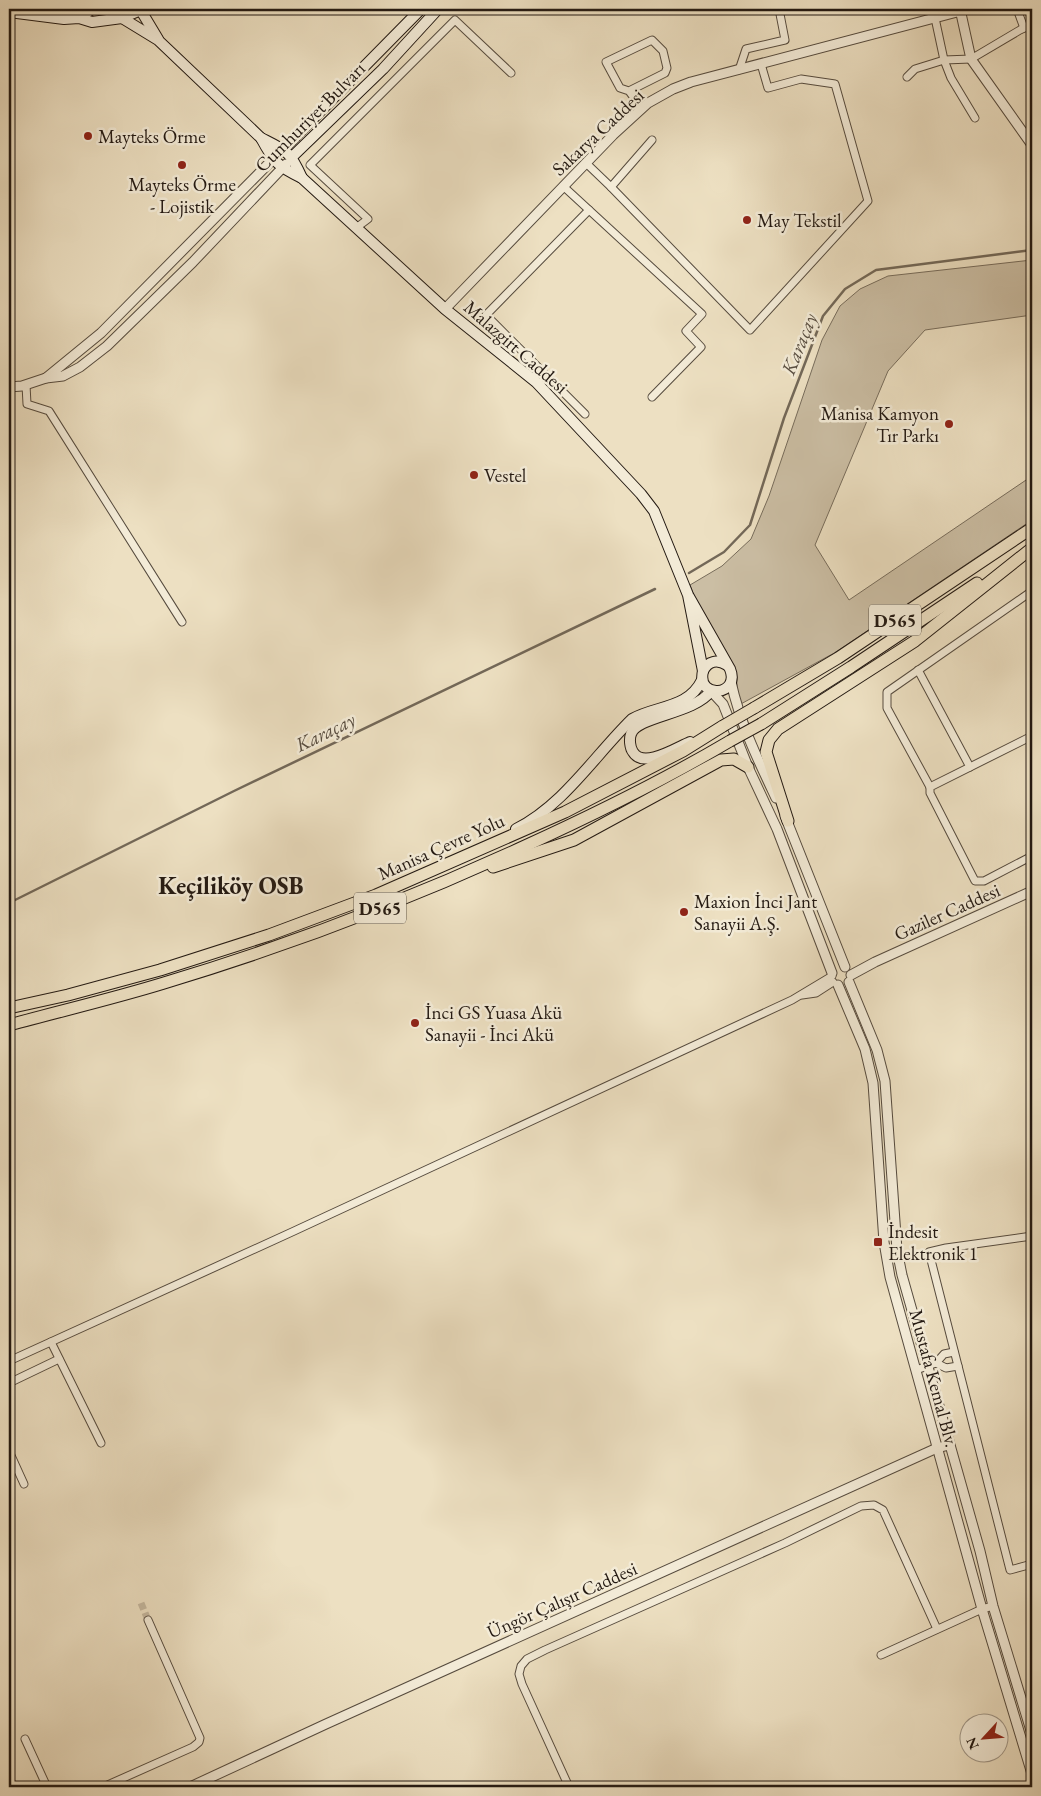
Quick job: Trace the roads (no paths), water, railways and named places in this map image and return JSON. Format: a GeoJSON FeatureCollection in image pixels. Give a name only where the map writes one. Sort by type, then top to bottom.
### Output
{"type":"FeatureCollection","features":[{"type":"Feature","properties":{"kind":"highway","name":"Manisa Çevre Yolu"},"geometry":{"type":"LineString","coordinates":[[9,1008],[68,995],[160,970],[269,935],[376,895],[565,812],[683,751],[838,658],[1032,528]]}},
{"type":"Feature","properties":{"kind":"highway","name":"Manisa Çevre Yolu"},"geometry":{"type":"LineString","coordinates":[[9,1025],[174,980],[306,936],[458,877],[596,814],[761,724],[852,667],[1032,547]]}},
{"type":"Feature","properties":{"kind":"highway"},"geometry":{"type":"LineString","coordinates":[[788,822],[766,752],[769,740],[778,729],[915,641],[1032,547]]}},
{"type":"Feature","properties":{"kind":"highway"},"geometry":{"type":"LineString","coordinates":[[458,877],[499,866],[574,840],[722,760],[734,759],[748,767]]}},
{"type":"Feature","properties":{"kind":"main road"},"geometry":{"type":"LineString","coordinates":[[9,12],[64,19],[90,9]]}},
{"type":"Feature","properties":{"kind":"main road"},"geometry":{"type":"LineString","coordinates":[[77,15],[92,22],[141,9],[158,40]]}},
{"type":"Feature","properties":{"kind":"main road","name":"Cumhuriyet Bulvarı"},"geometry":{"type":"LineString","coordinates":[[292,157],[383,70],[438,9]]}},
{"type":"Feature","properties":{"kind":"main road","name":"Cumhuriyet Bulvarı"},"geometry":{"type":"LineString","coordinates":[[283,149],[419,10]]}},
{"type":"Feature","properties":{"kind":"main road"},"geometry":{"type":"LineString","coordinates":[[121,14],[158,40],[261,138],[283,149],[292,157],[302,178]]}},
{"type":"Feature","properties":{"kind":"main road"},"geometry":{"type":"LineString","coordinates":[[261,138],[272,159],[282,168],[302,178]]}},
{"type":"Feature","properties":{"kind":"main road","name":"Malazgirt Caddesi"},"geometry":{"type":"LineString","coordinates":[[302,178],[445,309],[536,382],[641,494],[654,511],[688,595]]}},
{"type":"Feature","properties":{"kind":"main road"},"geometry":{"type":"LineString","coordinates":[[688,595],[732,673],[731,682],[720,691],[707,688],[702,676],[688,595]]}},
{"type":"Feature","properties":{"kind":"main road"},"geometry":{"type":"LineString","coordinates":[[456,860],[538,815],[559,797],[632,719],[642,713],[679,703],[690,697],[698,688],[709,664],[718,661],[727,665]]}},
{"type":"Feature","properties":{"kind":"main road"},"geometry":{"type":"LineString","coordinates":[[709,734],[655,758],[645,760],[636,757],[630,743],[631,734],[636,727],[644,722],[686,709],[700,701],[711,690]]}},
{"type":"Feature","properties":{"kind":"street"},"geometry":{"type":"LineString","coordinates":[[739,70],[746,49],[785,40],[778,9]]}},
{"type":"Feature","properties":{"kind":"street"},"geometry":{"type":"LineString","coordinates":[[1017,9],[1024,28]]}},
{"type":"Feature","properties":{"kind":"street"},"geometry":{"type":"LineString","coordinates":[[961,10],[971,59],[1032,145]]}},
{"type":"Feature","properties":{"kind":"street","name":"Sakarya Caddesi"},"geometry":{"type":"LineString","coordinates":[[445,309],[613,135],[648,103],[673,89],[691,82],[961,10]]}},
{"type":"Feature","properties":{"kind":"street"},"geometry":{"type":"LineString","coordinates":[[935,18],[944,60],[951,78],[975,118]]}},
{"type":"Feature","properties":{"kind":"street"},"geometry":{"type":"LineString","coordinates":[[356,228],[368,219],[310,165],[454,20],[511,73]]}},
{"type":"Feature","properties":{"kind":"street"},"geometry":{"type":"LineString","coordinates":[[907,77],[915,69],[944,60],[971,59],[1032,24]]}},
{"type":"Feature","properties":{"kind":"street"},"geometry":{"type":"LineString","coordinates":[[628,91],[665,73],[667,68],[663,51],[652,40],[606,62],[620,88],[628,91],[642,109]]}},
{"type":"Feature","properties":{"kind":"street"},"geometry":{"type":"LineString","coordinates":[[586,163],[611,186],[750,330],[868,201],[835,84],[800,79],[768,88],[762,64]]}},
{"type":"Feature","properties":{"kind":"street"},"geometry":{"type":"LineString","coordinates":[[611,186],[652,140]]}},
{"type":"Feature","properties":{"kind":"street","name":"Cumhuriyet Bulvarı"},"geometry":{"type":"LineString","coordinates":[[46,378],[101,333],[283,149]]}},
{"type":"Feature","properties":{"kind":"street","name":"Cumhuriyet Bulvarı"},"geometry":{"type":"LineString","coordinates":[[9,387],[63,376],[80,367],[107,346],[193,262],[292,157]]}},
{"type":"Feature","properties":{"kind":"street"},"geometry":{"type":"LineString","coordinates":[[563,186],[702,314],[686,331],[701,347],[652,397]]}},
{"type":"Feature","properties":{"kind":"street"},"geometry":{"type":"LineString","coordinates":[[585,414],[486,315],[589,210]]}},
{"type":"Feature","properties":{"kind":"street"},"geometry":{"type":"LineString","coordinates":[[182,251],[193,262]]}},
{"type":"Feature","properties":{"kind":"street"},"geometry":{"type":"LineString","coordinates":[[26,385],[27,404],[49,411],[182,622]]}},
{"type":"Feature","properties":{"kind":"street"},"geometry":{"type":"LineString","coordinates":[[1032,591],[887,692],[887,708],[930,787],[930,793],[975,881],[984,882],[1032,856]]}},
{"type":"Feature","properties":{"kind":"street"},"geometry":{"type":"LineString","coordinates":[[918,670],[970,767]]}},
{"type":"Feature","properties":{"kind":"street","name":"Mustafa Kemal Blv."},"geometry":{"type":"LineString","coordinates":[[731,682],[736,705],[752,746],[788,822],[848,973],[877,1050],[886,1081],[897,1250],[902,1275],[932,1364],[949,1445],[980,1551],[993,1606],[1032,1734]]}},
{"type":"Feature","properties":{"kind":"street","name":"Mustafa Kemal Blv."},"geometry":{"type":"LineString","coordinates":[[711,690],[723,704],[748,767],[777,829],[834,979],[865,1049],[873,1083],[886,1258],[890,1277],[982,1609],[1032,1770]]}},
{"type":"Feature","properties":{"kind":"street"},"geometry":{"type":"LineString","coordinates":[[930,787],[1032,736]]}},
{"type":"Feature","properties":{"kind":"street","name":"Gaziler Caddesi"},"geometry":{"type":"LineString","coordinates":[[848,973],[1032,891]]}},
{"type":"Feature","properties":{"kind":"street"},"geometry":{"type":"LineString","coordinates":[[9,1361],[301,1228],[799,996],[812,986],[834,979],[845,985],[848,973],[836,968],[834,979]]}},
{"type":"Feature","properties":{"kind":"street"},"geometry":{"type":"LineString","coordinates":[[1032,1236],[929,1252],[1010,1570],[1032,1564]]}},
{"type":"Feature","properties":{"kind":"street"},"geometry":{"type":"LineString","coordinates":[[51,1342],[101,1443]]}},
{"type":"Feature","properties":{"kind":"street"},"geometry":{"type":"LineString","coordinates":[[916,1370],[932,1364],[944,1354],[954,1352]]}},
{"type":"Feature","properties":{"kind":"street"},"geometry":{"type":"LineString","coordinates":[[9,1383],[59,1359]]}},
{"type":"Feature","properties":{"kind":"street"},"geometry":{"type":"LineString","coordinates":[[932,1364],[946,1368],[958,1366]]}},
{"type":"Feature","properties":{"kind":"street","name":"Üngör Çalışır Caddesi"},"geometry":{"type":"LineString","coordinates":[[190,1787],[936,1448],[949,1445]]}},
{"type":"Feature","properties":{"kind":"street"},"geometry":{"type":"LineString","coordinates":[[9,1451],[24,1484]]}},
{"type":"Feature","properties":{"kind":"street"},"geometry":{"type":"LineString","coordinates":[[569,1787],[522,1684],[519,1674],[521,1666],[527,1660],[544,1650],[785,1543],[861,1506],[874,1505],[882,1510],[938,1629]]}},
{"type":"Feature","properties":{"kind":"street"},"geometry":{"type":"LineString","coordinates":[[880,1655],[982,1609],[993,1606]]}},
{"type":"Feature","properties":{"kind":"street"},"geometry":{"type":"LineString","coordinates":[[103,1787],[193,1747],[199,1742],[200,1738],[148,1620]]}},
{"type":"Feature","properties":{"kind":"street"},"geometry":{"type":"LineString","coordinates":[[25,1739],[46,1787]]}},
{"type":"Feature","properties":{"kind":"street"},"geometry":{"type":"LineString","coordinates":[[9,1777],[13,1787]]}},
{"type":"Feature","properties":{"kind":"waterway","name":"Karaçay"},"geometry":{"type":"LineString","coordinates":[[689,573],[724,552],[750,525],[784,418],[823,316],[845,289],[876,270],[1032,250]]}},
{"type":"Feature","properties":{"kind":"waterway","name":"Karaçay"},"geometry":{"type":"LineString","coordinates":[[9,903],[234,791],[655,589]]}},
{"type":"Feature","properties":{"kind":"tunnel"},"geometry":{"type":"LineString","coordinates":[[141,1603],[148,1620]]}},
{"type":"Feature","properties":{"kind":"place","name":"Mayteks Örme"},"geometry":{"type":"Point","coordinates":[88,136]}},
{"type":"Feature","properties":{"kind":"place","name":"Mayteks Örme - Lojistik"},"geometry":{"type":"Point","coordinates":[182,165]}},
{"type":"Feature","properties":{"kind":"place","name":"May Tekstil"},"geometry":{"type":"Point","coordinates":[747,220]}},
{"type":"Feature","properties":{"kind":"place","name":"Manisa Kamyon Tır Parkı"},"geometry":{"type":"Point","coordinates":[949,424]}},
{"type":"Feature","properties":{"kind":"place","name":"Vestel"},"geometry":{"type":"Point","coordinates":[474,475]}},
{"type":"Feature","properties":{"kind":"place","name":"Maxion İnci Jant Sanayii A.Ş."},"geometry":{"type":"Point","coordinates":[684,912]}},
{"type":"Feature","properties":{"kind":"place","name":"İnci GS Yuasa Akü Sanayii - İnci Akü"},"geometry":{"type":"Point","coordinates":[415,1023]}},
{"type":"Feature","properties":{"kind":"place","name":"İndesit Elektronik 1"},"geometry":{"type":"Point","coordinates":[878,1242]}},
{"type":"Feature","properties":{"kind":"district","name":"Keçiliköy OSB"},"geometry":{"type":"Point","coordinates":[231,885]}}]}
